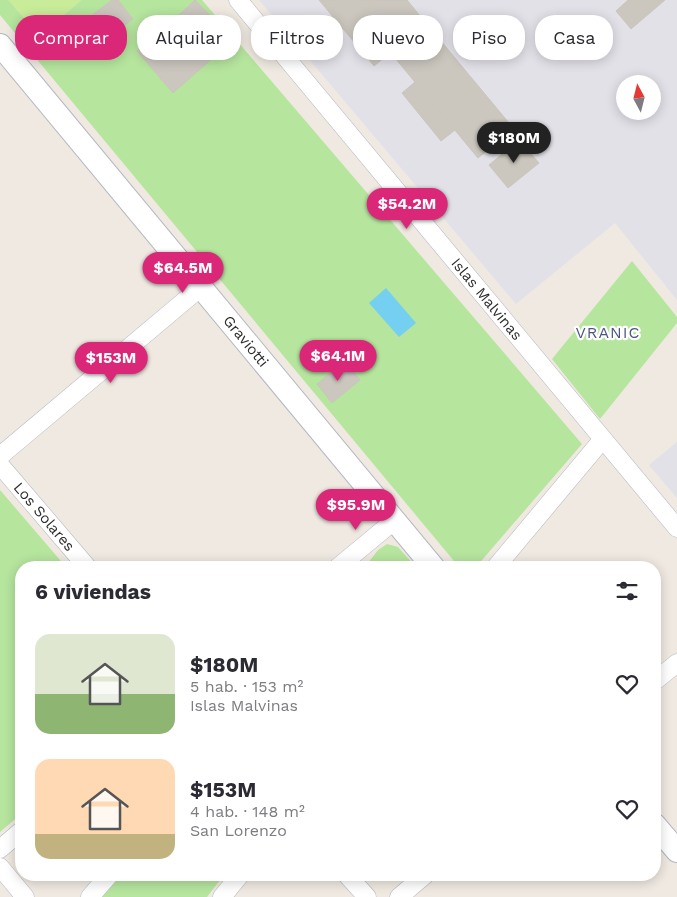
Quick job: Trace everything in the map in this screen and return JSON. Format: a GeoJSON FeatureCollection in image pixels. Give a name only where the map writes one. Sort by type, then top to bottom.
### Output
{"type":"FeatureCollection","features":[{"type":"Feature","properties":{"kind":"street","name":"Islas Malvinas"},"geometry":{"type":"LineString","coordinates":[[238,0],[677,528]]}},
{"type":"Feature","properties":{"kind":"street","name":"Graviotti"},"geometry":{"type":"LineString","coordinates":[[3,56],[201,287],[428,561]]}},
{"type":"Feature","properties":{"kind":"street"},"geometry":{"type":"LineString","coordinates":[[0,456],[201,287]]}},
{"type":"Feature","properties":{"kind":"street"},"geometry":{"type":"LineString","coordinates":[[501,561],[602,440]]}},
{"type":"Feature","properties":{"kind":"street","name":"Los Solares"},"geometry":{"type":"LineString","coordinates":[[0,464],[82,561]]}},
{"type":"Feature","properties":{"kind":"street"},"geometry":{"type":"LineString","coordinates":[[346,561],[395,520]]}},
{"type":"Feature","properties":{"kind":"street"},"geometry":{"type":"LineString","coordinates":[[363,561],[395,520]]}},
{"type":"Feature","properties":{"kind":"street"},"geometry":{"type":"LineString","coordinates":[[661,677],[677,663]]}},
{"type":"Feature","properties":{"kind":"street"},"geometry":{"type":"LineString","coordinates":[[661,832],[677,851]]}},
{"type":"Feature","properties":{"kind":"street"},"geometry":{"type":"LineString","coordinates":[[0,849],[15,836]]}},
{"type":"Feature","properties":{"kind":"street"},"geometry":{"type":"LineString","coordinates":[[0,867],[25,897]]}},
{"type":"Feature","properties":{"kind":"street"},"geometry":{"type":"LineString","coordinates":[[90,897],[104,881]]}},
{"type":"Feature","properties":{"kind":"street"},"geometry":{"type":"LineString","coordinates":[[222,897],[235,881]]}},
{"type":"Feature","properties":{"kind":"street"},"geometry":{"type":"LineString","coordinates":[[352,881],[367,897]]}},
{"type":"Feature","properties":{"kind":"street"},"geometry":{"type":"LineString","coordinates":[[399,897],[418,881]]}},
{"type":"Feature","properties":{"kind":"shaded area"},"geometry":{"type":"Polygon","coordinates":[[[259,0],[677,0],[677,300],[615,223],[516,304],[310,60],[343,60],[343,15],[272,15],[259,0]]]}},
{"type":"Feature","properties":{"kind":"shaded area"},"geometry":{"type":"Polygon","coordinates":[[[677,442],[677,498],[649,465],[677,442]]]}},
{"type":"Feature","properties":{"kind":"green space"},"geometry":{"type":"Polygon","coordinates":[[[0,0],[202,0],[215,15],[137,15],[137,60],[241,60],[241,46],[251,57],[251,60],[253,60],[582,444],[481,561],[454,561],[37,60],[127,60],[127,15],[15,15],[15,33],[0,15],[0,0]]]}},
{"type":"Feature","properties":{"kind":"green space"},"geometry":{"type":"Polygon","coordinates":[[[8,0],[82,0],[64,15],[21,15],[8,0]]]}},
{"type":"Feature","properties":{"kind":"green space"},"geometry":{"type":"Polygon","coordinates":[[[632,261],[677,317],[677,323],[600,419],[552,359],[632,261]]]}},
{"type":"Feature","properties":{"kind":"green space"},"geometry":{"type":"Polygon","coordinates":[[[0,490],[61,561],[15,561],[15,819],[0,832],[0,490]]]}},
{"type":"Feature","properties":{"kind":"green space"},"geometry":{"type":"Polygon","coordinates":[[[387,544],[398,547],[411,561],[370,561],[378,550],[387,544]]]}},
{"type":"Feature","properties":{"kind":"green space"},"geometry":{"type":"Polygon","coordinates":[[[113,881],[219,881],[207,897],[100,897],[113,881]]]}},
{"type":"Feature","properties":{"kind":"water"},"geometry":{"type":"Polygon","coordinates":[[[386,288],[416,323],[399,337],[369,303],[386,288]]]}},
{"type":"Feature","properties":{"kind":"building"},"geometry":{"type":"Polygon","coordinates":[[[112,0],[118,0],[133,19],[127,23],[127,15],[93,15],[112,0]]]}},
{"type":"Feature","properties":{"kind":"building"},"geometry":{"type":"Polygon","coordinates":[[[195,0],[210,15],[179,15],[195,0]]]}},
{"type":"Feature","properties":{"kind":"building"},"geometry":{"type":"Polygon","coordinates":[[[319,0],[407,0],[419,15],[353,15],[353,41],[343,29],[343,15],[332,15],[319,0]]]}},
{"type":"Feature","properties":{"kind":"building"},"geometry":{"type":"Polygon","coordinates":[[[628,0],[665,0],[631,29],[616,11],[628,0]]]}},
{"type":"Feature","properties":{"kind":"building"},"geometry":{"type":"Polygon","coordinates":[[[443,43],[453,56],[453,60],[457,60],[514,129],[478,158],[397,60],[443,60],[443,43]]]}},
{"type":"Feature","properties":{"kind":"building"},"geometry":{"type":"Polygon","coordinates":[[[145,60],[210,60],[173,93],[145,60]]]}},
{"type":"Feature","properties":{"kind":"building"},"geometry":{"type":"Polygon","coordinates":[[[369,60],[381,60],[374,66],[369,60]]]}},
{"type":"Feature","properties":{"kind":"building"},"geometry":{"type":"Polygon","coordinates":[[[415,82],[455,130],[441,141],[402,93],[415,82]]]}},
{"type":"Feature","properties":{"kind":"building"},"geometry":{"type":"Polygon","coordinates":[[[519,140],[539,163],[508,188],[489,165],[519,140]]]}},
{"type":"Feature","properties":{"kind":"building"},"geometry":{"type":"Polygon","coordinates":[[[345,361],[360,380],[332,403],[317,384],[345,361]]]}},
{"type":"Feature","properties":{"kind":"district","name":"VRANIC"},"geometry":{"type":"Point","coordinates":[608,332]}}]}
